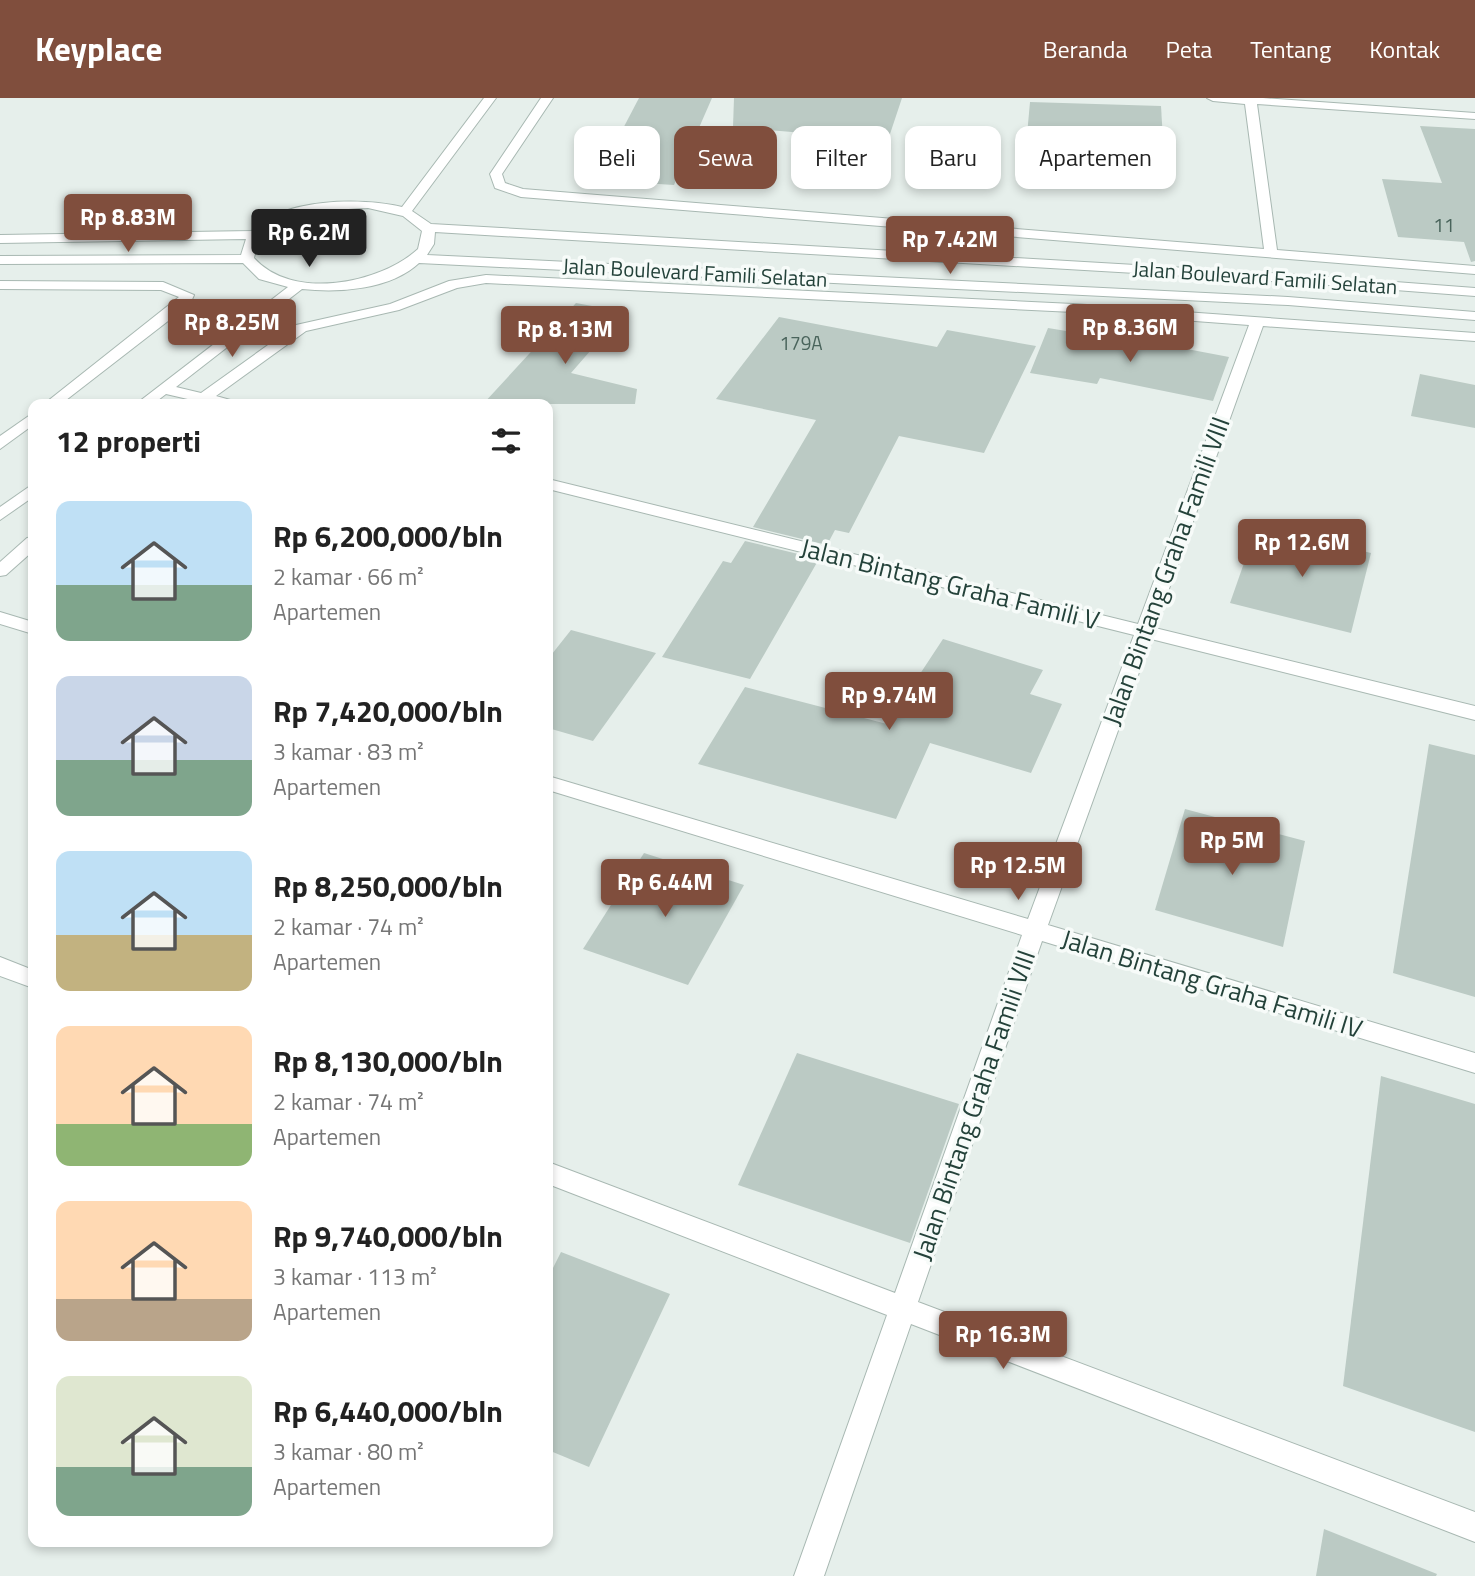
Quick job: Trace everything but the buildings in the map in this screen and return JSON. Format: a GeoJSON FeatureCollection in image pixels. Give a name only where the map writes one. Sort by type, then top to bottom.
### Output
{"type":"FeatureCollection","features":[{"type":"Feature","properties":{"kind":"street"},"geometry":{"type":"LineString","coordinates":[[405,212],[490,98]]}},
{"type":"Feature","properties":{"kind":"street"},"geometry":{"type":"LineString","coordinates":[[547,98],[496,174],[499,185],[521,193],[1475,270]]}},
{"type":"Feature","properties":{"kind":"street"},"geometry":{"type":"LineString","coordinates":[[1213,98],[1475,116]]}},
{"type":"Feature","properties":{"kind":"street"},"geometry":{"type":"LineString","coordinates":[[1250,99],[1271,254]]}},
{"type":"Feature","properties":{"kind":"street"},"geometry":{"type":"LineString","coordinates":[[368,204],[405,212],[427,228],[429,238],[426,248],[418,259],[396,272],[366,282],[331,287],[298,286],[264,276],[247,259],[246,247],[255,235],[283,217],[324,206],[368,204]]}},
{"type":"Feature","properties":{"kind":"street","name":"Jalan Boulevard Famili Selatan"},"geometry":{"type":"LineString","coordinates":[[427,228],[1475,292]]}},
{"type":"Feature","properties":{"kind":"street"},"geometry":{"type":"LineString","coordinates":[[0,239],[255,235]]}},
{"type":"Feature","properties":{"kind":"street"},"geometry":{"type":"LineString","coordinates":[[0,260],[247,259]]}},
{"type":"Feature","properties":{"kind":"street","name":"Jalan Boulevard Famili Selatan"},"geometry":{"type":"LineString","coordinates":[[418,259],[1288,302],[1475,316]]}},
{"type":"Feature","properties":{"kind":"street"},"geometry":{"type":"LineString","coordinates":[[203,399],[295,331],[394,307],[454,284],[486,279],[1258,320],[1475,337]]}},
{"type":"Feature","properties":{"kind":"street"},"geometry":{"type":"LineString","coordinates":[[0,285],[163,286],[187,295],[185,301],[58,399]]}},
{"type":"Feature","properties":{"kind":"street"},"geometry":{"type":"LineString","coordinates":[[151,399],[298,286]]}},
{"type":"Feature","properties":{"kind":"street","name":"Jalan Bintang Graha Famili VIII"},"geometry":{"type":"LineString","coordinates":[[809,1576],[1035,930],[1258,320]]}},
{"type":"Feature","properties":{"kind":"street"},"geometry":{"type":"LineString","coordinates":[[164,389],[194,399]]}},
{"type":"Feature","properties":{"kind":"street"},"geometry":{"type":"LineString","coordinates":[[0,444],[28,422]]}},
{"type":"Feature","properties":{"kind":"street","name":"Jalan Bintang Graha Famili V"},"geometry":{"type":"LineString","coordinates":[[553,485],[1475,713]]}},
{"type":"Feature","properties":{"kind":"street"},"geometry":{"type":"LineString","coordinates":[[0,515],[28,493]]}},
{"type":"Feature","properties":{"kind":"street"},"geometry":{"type":"LineString","coordinates":[[0,570],[28,546]]}},
{"type":"Feature","properties":{"kind":"street"},"geometry":{"type":"LineString","coordinates":[[0,618],[28,626]]}},
{"type":"Feature","properties":{"kind":"street","name":"Jalan Bintang Graha Famili IV"},"geometry":{"type":"LineString","coordinates":[[553,785],[1475,1063]]}},
{"type":"Feature","properties":{"kind":"street"},"geometry":{"type":"LineString","coordinates":[[0,967],[28,977]]}},
{"type":"Feature","properties":{"kind":"street"},"geometry":{"type":"LineString","coordinates":[[553,1175],[903,1306],[1475,1527]]}}]}
